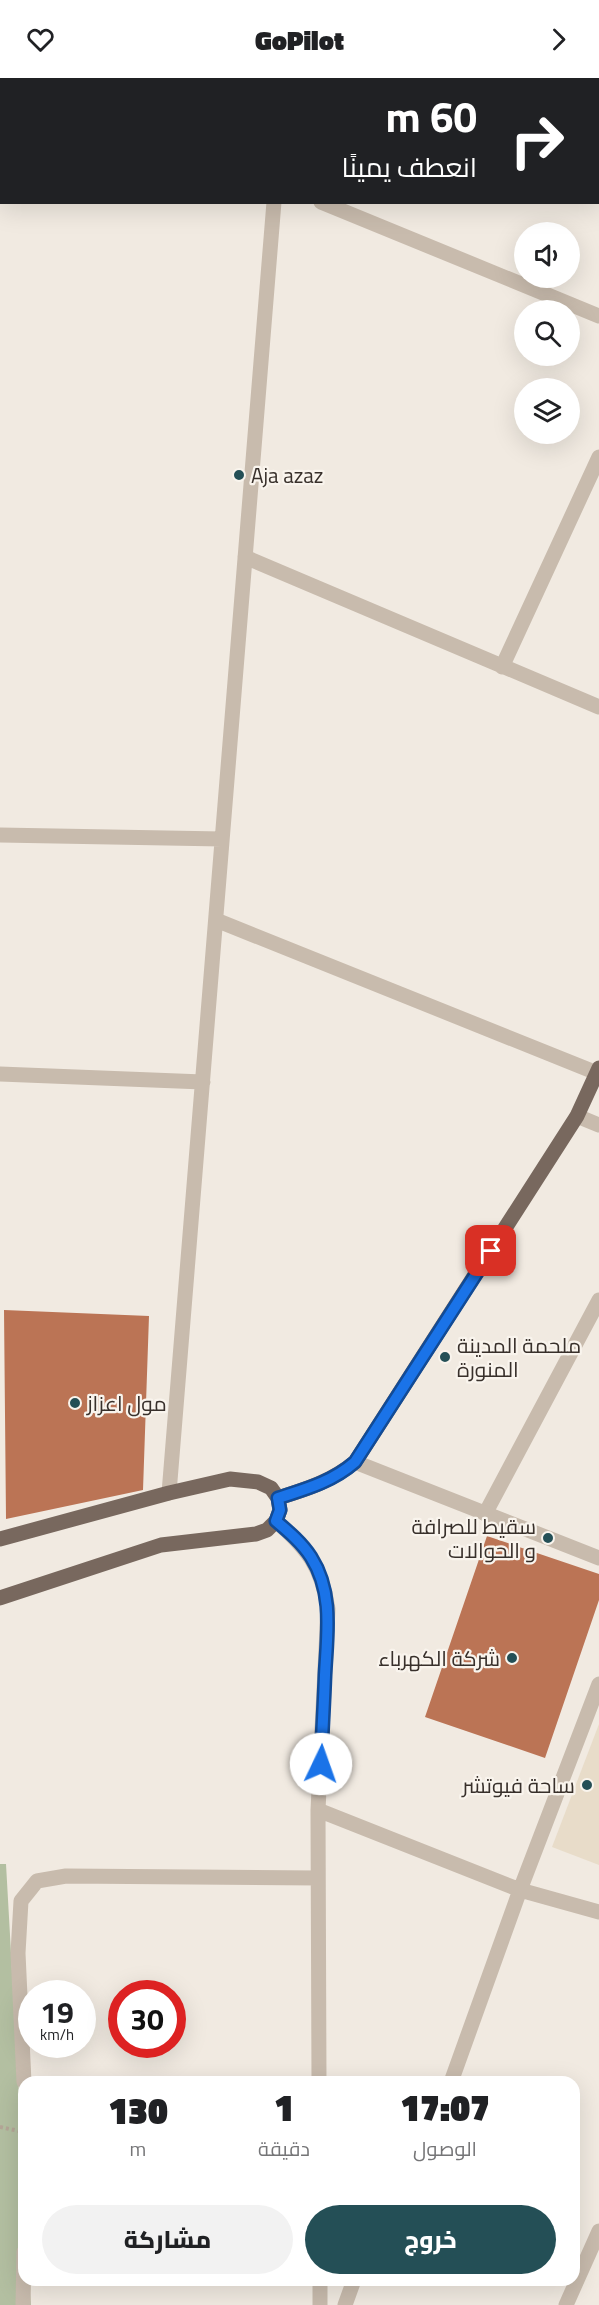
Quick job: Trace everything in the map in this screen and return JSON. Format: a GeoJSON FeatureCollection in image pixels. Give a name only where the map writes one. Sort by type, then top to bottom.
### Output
{"type":"FeatureCollection","features":[{"type":"Feature","properties":{"kind":"main road"},"geometry":{"type":"LineString","coordinates":[[278,1498],[323,1484],[355,1462],[577,1116],[598,1071]]}},
{"type":"Feature","properties":{"kind":"main road"},"geometry":{"type":"LineString","coordinates":[[0,1539],[169,1493],[230,1479],[244,1479],[271,1488],[278,1498],[280,1510],[276,1521],[267,1530],[256,1534],[180,1541],[142,1550],[0,1598]]}},
{"type":"Feature","properties":{"kind":"street"},"geometry":{"type":"LineString","coordinates":[[169,1493],[274,204]]}},
{"type":"Feature","properties":{"kind":"street"},"geometry":{"type":"LineString","coordinates":[[326,204],[599,316]]}},
{"type":"Feature","properties":{"kind":"street"},"geometry":{"type":"LineString","coordinates":[[502,667],[599,457]]}},
{"type":"Feature","properties":{"kind":"street"},"geometry":{"type":"LineString","coordinates":[[245,557],[599,707]]}},
{"type":"Feature","properties":{"kind":"street"},"geometry":{"type":"LineString","coordinates":[[0,835],[222,839]]}},
{"type":"Feature","properties":{"kind":"street"},"geometry":{"type":"LineString","coordinates":[[216,920],[598,1071]]}},
{"type":"Feature","properties":{"kind":"street"},"geometry":{"type":"LineString","coordinates":[[0,1074],[203,1082]]}},
{"type":"Feature","properties":{"kind":"street"},"geometry":{"type":"LineString","coordinates":[[577,1116],[599,1125]]}},
{"type":"Feature","properties":{"kind":"street"},"geometry":{"type":"LineString","coordinates":[[485,1514],[599,1300]]}},
{"type":"Feature","properties":{"kind":"street"},"geometry":{"type":"LineString","coordinates":[[355,1462],[599,1558]]}},
{"type":"Feature","properties":{"kind":"street"},"geometry":{"type":"LineString","coordinates":[[276,1521],[300,1542],[312,1558],[326,1592],[328,1626],[318,1810],[319,2076]]}},
{"type":"Feature","properties":{"kind":"street"},"geometry":{"type":"LineString","coordinates":[[453,2076],[520,1890],[599,1684]]}},
{"type":"Feature","properties":{"kind":"street"},"geometry":{"type":"LineString","coordinates":[[318,1810],[520,1890],[599,1912]]}},
{"type":"Feature","properties":{"kind":"street"},"geometry":{"type":"LineString","coordinates":[[24,2076],[18,1953],[21,1901],[37,1881],[66,1876],[318,1878]]}},
{"type":"Feature","properties":{"kind":"street"},"geometry":{"type":"LineString","coordinates":[[580,2274],[599,2231]]}},
{"type":"Feature","properties":{"kind":"street"},"geometry":{"type":"LineString","coordinates":[[23,2286],[23,2305]]}},
{"type":"Feature","properties":{"kind":"street"},"geometry":{"type":"LineString","coordinates":[[320,2286],[320,2305]]}},
{"type":"Feature","properties":{"kind":"street"},"geometry":{"type":"LineString","coordinates":[[345,2305],[352,2286]]}},
{"type":"Feature","properties":{"kind":"street"},"geometry":{"type":"LineString","coordinates":[[566,2305],[574,2286]]}},
{"type":"Feature","properties":{"kind":"path"},"geometry":{"type":"LineString","coordinates":[[0,2127],[18,2131]]}},
{"type":"Feature","properties":{"kind":"green space"},"geometry":{"type":"Polygon","coordinates":[[[0,1864],[6,1864],[18,2077],[18,2286],[29,2286],[31,2305],[0,2305],[0,1864]]]}},
{"type":"Feature","properties":{"kind":"shaded area","name":"ساحة فيوتشر"},"geometry":{"type":"Polygon","coordinates":[[[599,1724],[599,1865],[552,1847],[599,1724]]]}},
{"type":"Feature","properties":{"kind":"building","name":"مول اعزاز"},"geometry":{"type":"Polygon","coordinates":[[[4,1310],[149,1316],[143,1490],[6,1519],[4,1310]]]}},
{"type":"Feature","properties":{"kind":"building","name":"شركة الكهرباء"},"geometry":{"type":"Polygon","coordinates":[[[487,1536],[599,1574],[599,1600],[545,1758],[425,1717],[487,1536]]]}},
{"type":"Feature","properties":{"kind":"place","name":"Aja azaz"},"geometry":{"type":"Point","coordinates":[239,475]}},
{"type":"Feature","properties":{"kind":"place","name":"ملحمة المدينة المنورة"},"geometry":{"type":"Point","coordinates":[445,1357]}},
{"type":"Feature","properties":{"kind":"place","name":"مول اعزاز"},"geometry":{"type":"Point","coordinates":[75,1403]}},
{"type":"Feature","properties":{"kind":"place","name":"سقيط للصرافة و الحوالات"},"geometry":{"type":"Point","coordinates":[548,1538]}},
{"type":"Feature","properties":{"kind":"place","name":"شركة الكهرباء"},"geometry":{"type":"Point","coordinates":[512,1658]}},
{"type":"Feature","properties":{"kind":"place","name":"ساحة فيوتشر"},"geometry":{"type":"Point","coordinates":[587,1785]}},
{"type":"Feature","properties":{"kind":"route"},"geometry":{"type":"LineString","coordinates":[[321,1764],[328,1626],[326,1592],[312,1558],[300,1542],[276,1521],[280,1510],[278,1498],[323,1484],[355,1462],[491,1251]]}}]}
